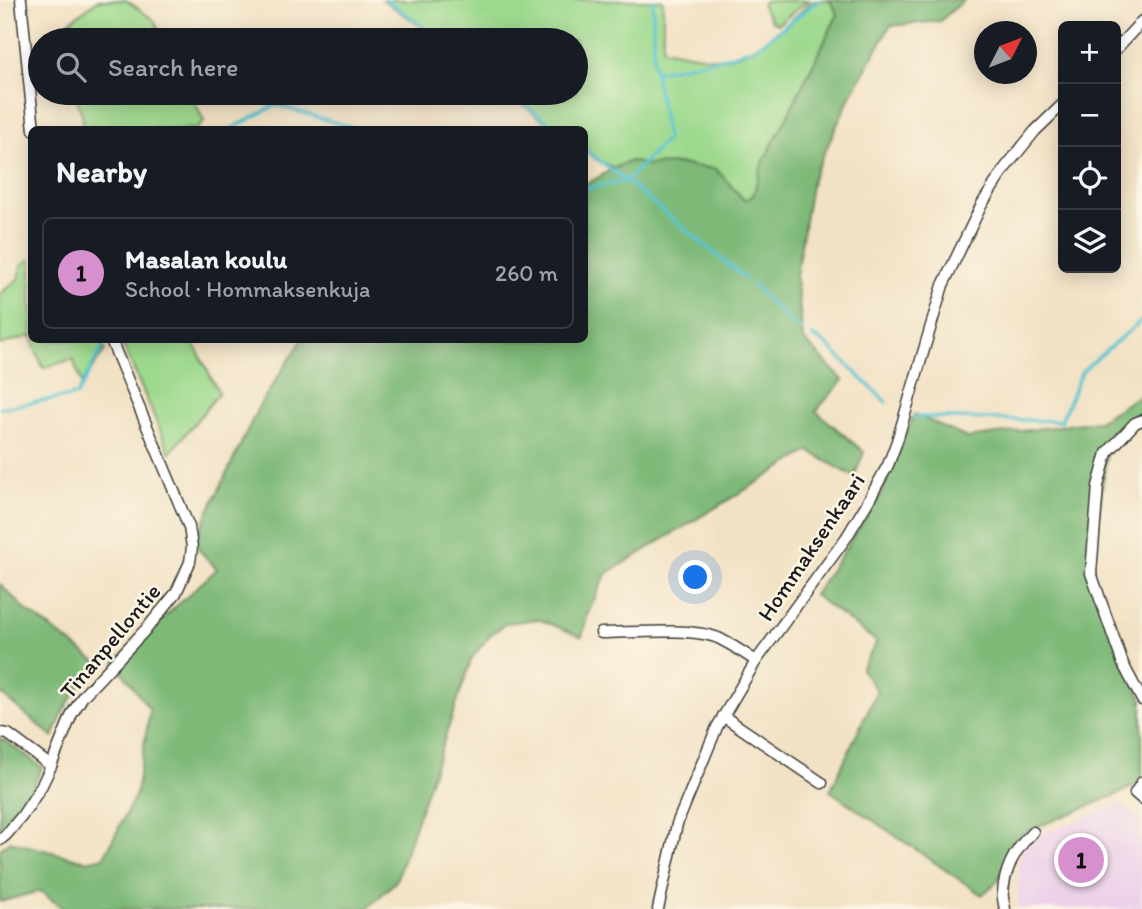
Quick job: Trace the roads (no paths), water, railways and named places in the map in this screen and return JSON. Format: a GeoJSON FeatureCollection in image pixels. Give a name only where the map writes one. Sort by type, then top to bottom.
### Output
{"type":"FeatureCollection","features":[{"type":"Feature","properties":{"kind":"street"},"geometry":{"type":"LineString","coordinates":[[21,0],[28,78]]}},
{"type":"Feature","properties":{"kind":"street"},"geometry":{"type":"LineString","coordinates":[[1121,44],[1142,21]]}},
{"type":"Feature","properties":{"kind":"street"},"geometry":{"type":"LineString","coordinates":[[31,105],[34,126]]}},
{"type":"Feature","properties":{"kind":"street","name":"Hommaksenkaari"},"geometry":{"type":"LineString","coordinates":[[658,909],[677,824],[723,716],[756,661],[846,538],[866,505],[888,465],[897,441],[943,285],[982,204],[1005,168],[1035,131],[1058,109]]}},
{"type":"Feature","properties":{"kind":"street","name":"Tinanpellontie"},"geometry":{"type":"LineString","coordinates":[[0,840],[22,816],[41,787],[72,714],[83,695],[148,627],[176,593],[190,562],[192,547],[189,527],[112,343]]}},
{"type":"Feature","properties":{"kind":"street"},"geometry":{"type":"LineString","coordinates":[[1142,420],[1135,423],[1107,453],[1098,486],[1091,573],[1122,664],[1142,700]]}},
{"type":"Feature","properties":{"kind":"street"},"geometry":{"type":"LineString","coordinates":[[600,633],[704,634],[717,638],[756,661]]}},
{"type":"Feature","properties":{"kind":"street"},"geometry":{"type":"LineString","coordinates":[[723,716],[822,783]]}},
{"type":"Feature","properties":{"kind":"street"},"geometry":{"type":"LineString","coordinates":[[0,733],[8,734],[51,766]]}},
{"type":"Feature","properties":{"kind":"street"},"geometry":{"type":"LineString","coordinates":[[1139,796],[1142,782]]}},
{"type":"Feature","properties":{"kind":"street"},"geometry":{"type":"LineString","coordinates":[[1004,909],[1002,893],[1010,864],[1019,845],[1033,832]]}},
{"type":"Feature","properties":{"kind":"waterway"},"geometry":{"type":"LineString","coordinates":[[387,0],[422,26]]}},
{"type":"Feature","properties":{"kind":"waterway"},"geometry":{"type":"LineString","coordinates":[[588,188],[626,181],[667,139],[653,61],[653,0]]}},
{"type":"Feature","properties":{"kind":"waterway"},"geometry":{"type":"LineString","coordinates":[[655,72],[731,56],[760,45],[819,0]]}},
{"type":"Feature","properties":{"kind":"waterway"},"geometry":{"type":"LineString","coordinates":[[237,126],[276,105]]}},
{"type":"Feature","properties":{"kind":"waterway"},"geometry":{"type":"LineString","coordinates":[[276,105],[347,126]]}},
{"type":"Feature","properties":{"kind":"waterway"},"geometry":{"type":"LineString","coordinates":[[525,105],[553,126]]}},
{"type":"Feature","properties":{"kind":"waterway"},"geometry":{"type":"LineString","coordinates":[[588,152],[746,279]]}},
{"type":"Feature","properties":{"kind":"waterway"},"geometry":{"type":"LineString","coordinates":[[752,284],[794,325],[801,328]]}},
{"type":"Feature","properties":{"kind":"waterway"},"geometry":{"type":"LineString","coordinates":[[914,417],[1061,421],[1082,371],[1142,320]]}},
{"type":"Feature","properties":{"kind":"waterway"},"geometry":{"type":"LineString","coordinates":[[812,336],[826,344],[886,402]]}},
{"type":"Feature","properties":{"kind":"waterway"},"geometry":{"type":"LineString","coordinates":[[0,408],[77,395],[103,346]]}},
{"type":"Feature","properties":{"kind":"place","name":"Masalan koulu"},"geometry":{"type":"Point","coordinates":[1081,860]}}]}
